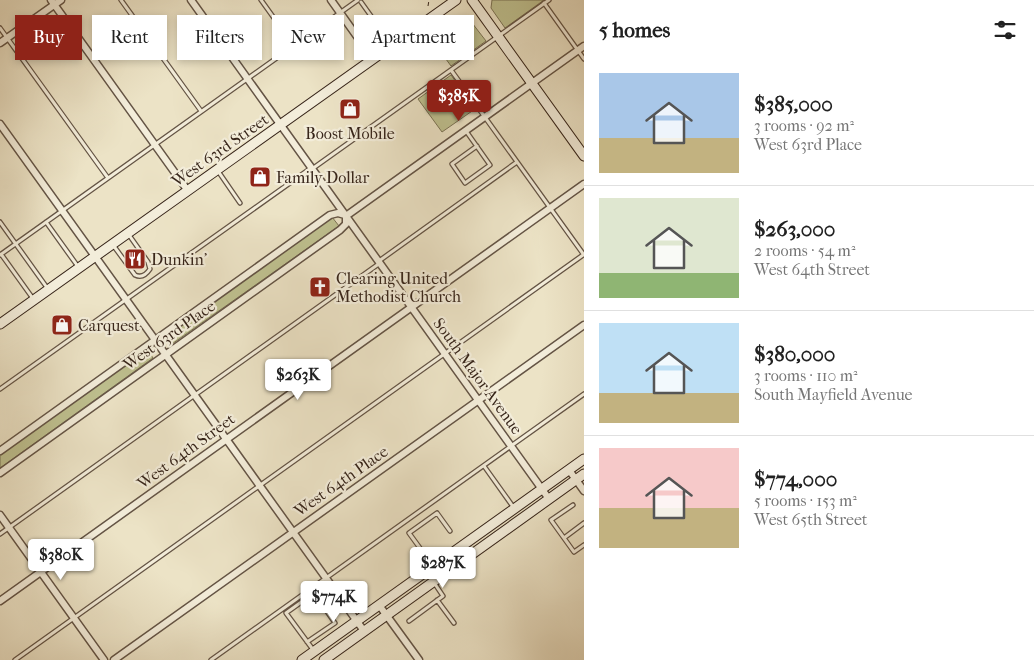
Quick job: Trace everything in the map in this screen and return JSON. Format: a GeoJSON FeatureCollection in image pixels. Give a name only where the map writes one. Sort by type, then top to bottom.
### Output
{"type":"FeatureCollection","features":[{"type":"Feature","properties":{"kind":"street"},"geometry":{"type":"LineString","coordinates":[[0,43],[52,2],[61,0]]}},
{"type":"Feature","properties":{"kind":"street","name":"South Major Avenue"},"geometry":{"type":"LineString","coordinates":[[191,0],[549,499]]}},
{"type":"Feature","properties":{"kind":"street"},"geometry":{"type":"LineString","coordinates":[[331,0],[354,33]]}},
{"type":"Feature","properties":{"kind":"street","name":"West 63rd Street"},"geometry":{"type":"LineString","coordinates":[[435,15],[456,0]]}},
{"type":"Feature","properties":{"kind":"street"},"geometry":{"type":"LineString","coordinates":[[472,0],[584,156]]}},
{"type":"Feature","properties":{"kind":"street"},"geometry":{"type":"LineString","coordinates":[[52,2],[188,191]]}},
{"type":"Feature","properties":{"kind":"street","name":"West 63rd Place"},"geometry":{"type":"LineString","coordinates":[[346,216],[584,46]]}},
{"type":"Feature","properties":{"kind":"street","name":"West 63rd Street"},"geometry":{"type":"LineString","coordinates":[[1,323],[372,60]]}},
{"type":"Feature","properties":{"kind":"street"},"geometry":{"type":"LineString","coordinates":[[0,124],[364,631]]}},
{"type":"Feature","properties":{"kind":"street","name":"West 64th Street"},"geometry":{"type":"LineString","coordinates":[[0,601],[584,184]]}},
{"type":"Feature","properties":{"kind":"street","name":"West 63rd Place"},"geometry":{"type":"LineString","coordinates":[[0,451],[330,215],[338,213],[346,216]]}},
{"type":"Feature","properties":{"kind":"street","name":"West 63rd Place"},"geometry":{"type":"LineString","coordinates":[[0,473],[340,230],[346,224],[346,216]]}},
{"type":"Feature","properties":{"kind":"street","name":"West 64th Place"},"geometry":{"type":"LineString","coordinates":[[114,660],[584,325]]}},
{"type":"Feature","properties":{"kind":"street"},"geometry":{"type":"LineString","coordinates":[[302,660],[584,458]]}},
{"type":"Feature","properties":{"kind":"street"},"geometry":{"type":"LineString","coordinates":[[568,470],[580,477],[584,491]]}},
{"type":"Feature","properties":{"kind":"street"},"geometry":{"type":"LineString","coordinates":[[324,660],[580,477]]}},
{"type":"Feature","properties":{"kind":"street"},"geometry":{"type":"LineString","coordinates":[[0,515],[104,660]]}},
{"type":"Feature","properties":{"kind":"street"},"geometry":{"type":"LineString","coordinates":[[379,605],[419,660]]}},
{"type":"Feature","properties":{"kind":"lane"},"geometry":{"type":"LineString","coordinates":[[121,0],[201,111]]}},
{"type":"Feature","properties":{"kind":"lane"},"geometry":{"type":"LineString","coordinates":[[261,0],[272,15]]}},
{"type":"Feature","properties":{"kind":"lane"},"geometry":{"type":"LineString","coordinates":[[0,389],[549,0]]}},
{"type":"Feature","properties":{"kind":"lane"},"geometry":{"type":"LineString","coordinates":[[337,15],[359,1],[369,15]]}},
{"type":"Feature","properties":{"kind":"lane"},"geometry":{"type":"LineString","coordinates":[[544,3],[584,59]]}},
{"type":"Feature","properties":{"kind":"lane"},"geometry":{"type":"LineString","coordinates":[[0,28],[108,178]]}},
{"type":"Feature","properties":{"kind":"lane"},"geometry":{"type":"LineString","coordinates":[[34,300],[1,254],[274,60]]}},
{"type":"Feature","properties":{"kind":"lane"},"geometry":{"type":"LineString","coordinates":[[15,660],[584,255],[450,70]]}},
{"type":"Feature","properties":{"kind":"lane"},"geometry":{"type":"LineString","coordinates":[[466,130],[477,146],[490,165],[465,183],[452,164],[477,146]]}},
{"type":"Feature","properties":{"kind":"lane"},"geometry":{"type":"LineString","coordinates":[[0,534],[195,396],[517,162]]}},
{"type":"Feature","properties":{"kind":"lane"},"geometry":{"type":"LineString","coordinates":[[217,170],[240,203]]}},
{"type":"Feature","properties":{"kind":"lane"},"geometry":{"type":"LineString","coordinates":[[0,222],[49,290]]}},
{"type":"Feature","properties":{"kind":"lane"},"geometry":{"type":"LineString","coordinates":[[46,222],[79,268]]}},
{"type":"Feature","properties":{"kind":"lane"},"geometry":{"type":"LineString","coordinates":[[113,244],[135,275],[141,277],[148,273],[150,270],[148,262],[128,234]]}},
{"type":"Feature","properties":{"kind":"lane"},"geometry":{"type":"LineString","coordinates":[[211,660],[584,394]]}},
{"type":"Feature","properties":{"kind":"lane"},"geometry":{"type":"LineString","coordinates":[[484,466],[514,508]]}},
{"type":"Feature","properties":{"kind":"lane"},"geometry":{"type":"LineString","coordinates":[[573,505],[551,520],[574,552],[584,545]]}},
{"type":"Feature","properties":{"kind":"lane"},"geometry":{"type":"LineString","coordinates":[[433,566],[409,533],[437,514],[450,531]]}},
{"type":"Feature","properties":{"kind":"lane"},"geometry":{"type":"LineString","coordinates":[[564,538],[584,523]]}},
{"type":"Feature","properties":{"kind":"lane"},"geometry":{"type":"LineString","coordinates":[[409,621],[443,596],[434,582]]}},
{"type":"Feature","properties":{"kind":"lane"},"geometry":{"type":"LineString","coordinates":[[307,642],[335,623],[314,593],[286,613],[314,652]]}},
{"type":"Feature","properties":{"kind":"lane"},"geometry":{"type":"LineString","coordinates":[[437,600],[454,622]]}},
{"type":"Feature","properties":{"kind":"lane"},"geometry":{"type":"LineString","coordinates":[[291,602],[294,607]]}},
{"type":"Feature","properties":{"kind":"path"},"geometry":{"type":"LineString","coordinates":[[428,6],[429,0]]}},
{"type":"Feature","properties":{"kind":"green space"},"geometry":{"type":"Polygon","coordinates":[[[492,0],[544,0],[505,28],[491,8],[492,0]]]}},
{"type":"Feature","properties":{"kind":"green space"},"geometry":{"type":"Polygon","coordinates":[[[474,25],[486,41],[474,50],[474,25]]]}},
{"type":"Feature","properties":{"kind":"green space"},"geometry":{"type":"Polygon","coordinates":[[[447,60],[459,60],[451,66],[447,60]]]}},
{"type":"Feature","properties":{"kind":"green space"},"geometry":{"type":"Polygon","coordinates":[[[451,75],[475,109],[442,132],[418,99],[451,75]]]}},
{"type":"Feature","properties":{"kind":"green space"},"geometry":{"type":"Polygon","coordinates":[[[332,217],[339,226],[172,344],[166,335],[332,217]]]}},
{"type":"Feature","properties":{"kind":"green space"},"geometry":{"type":"Polygon","coordinates":[[[147,349],[153,358],[0,468],[0,454],[147,349]]]}},
{"type":"Feature","properties":{"kind":"place","name":"Boost Mobile"},"geometry":{"type":"Point","coordinates":[350,109]}},
{"type":"Feature","properties":{"kind":"place","name":"Family Dollar"},"geometry":{"type":"Point","coordinates":[260,177]}},
{"type":"Feature","properties":{"kind":"place","name":"Dunkin'"},"geometry":{"type":"Point","coordinates":[135,259]}},
{"type":"Feature","properties":{"kind":"place","name":"Clearing United Methodist Church"},"geometry":{"type":"Point","coordinates":[320,287]}},
{"type":"Feature","properties":{"kind":"place","name":"Carquest"},"geometry":{"type":"Point","coordinates":[62,325]}}]}
